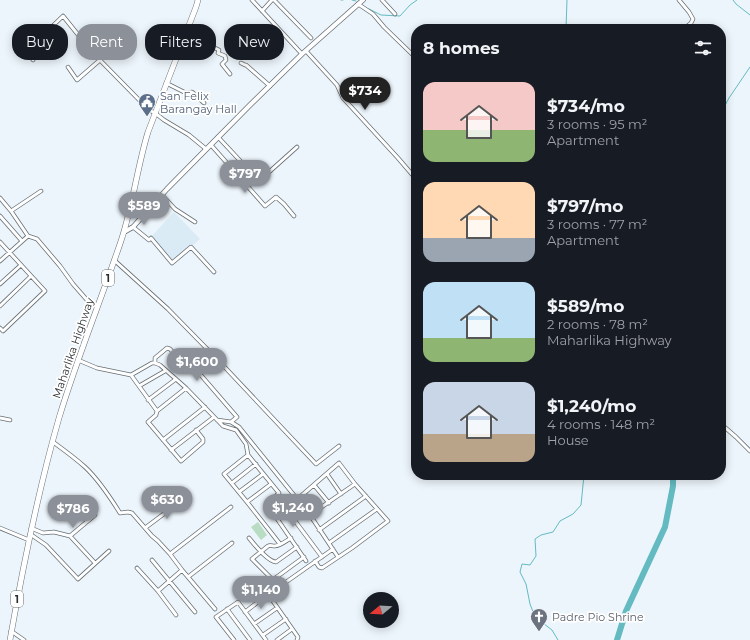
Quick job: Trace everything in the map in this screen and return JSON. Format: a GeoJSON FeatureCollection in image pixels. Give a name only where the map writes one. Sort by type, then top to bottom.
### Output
{"type":"FeatureCollection","features":[{"type":"Feature","properties":{"kind":"highway","name":"Maharlika Highway"},"geometry":{"type":"LineString","coordinates":[[189,24],[198,0]]}},
{"type":"Feature","properties":{"kind":"highway","name":"Maharlika Highway"},"geometry":{"type":"LineString","coordinates":[[10,640],[29,540],[53,442],[78,360],[124,232],[142,152],[175,60]]}},
{"type":"Feature","properties":{"kind":"street"},"geometry":{"type":"LineString","coordinates":[[252,0],[337,85],[343,98],[411,173]]}},
{"type":"Feature","properties":{"kind":"street"},"geometry":{"type":"LineString","coordinates":[[262,11],[273,0],[311,38]]}},
{"type":"Feature","properties":{"kind":"street"},"geometry":{"type":"LineString","coordinates":[[124,232],[133,227],[162,194],[270,86],[363,0]]}},
{"type":"Feature","properties":{"kind":"street"},"geometry":{"type":"LineString","coordinates":[[382,0],[395,14]]}},
{"type":"Feature","properties":{"kind":"street"},"geometry":{"type":"LineString","coordinates":[[679,0],[693,19],[690,24]]}},
{"type":"Feature","properties":{"kind":"street"},"geometry":{"type":"LineString","coordinates":[[358,4],[373,14],[411,53]]}},
{"type":"Feature","properties":{"kind":"street"},"geometry":{"type":"LineString","coordinates":[[55,24],[63,16],[76,32]]}},
{"type":"Feature","properties":{"kind":"street"},"geometry":{"type":"LineString","coordinates":[[216,48],[219,50],[218,53],[225,56],[226,60],[222,64],[230,74]]}},
{"type":"Feature","properties":{"kind":"street"},"geometry":{"type":"LineString","coordinates":[[68,67],[77,80],[100,60],[148,110],[189,135],[206,149]]}},
{"type":"Feature","properties":{"kind":"street"},"geometry":{"type":"LineString","coordinates":[[241,63],[244,66],[246,65],[270,86]]}},
{"type":"Feature","properties":{"kind":"street"},"geometry":{"type":"LineString","coordinates":[[166,83],[186,93],[192,92],[204,103]]}},
{"type":"Feature","properties":{"kind":"street"},"geometry":{"type":"LineString","coordinates":[[218,137],[259,181],[297,147]]}},
{"type":"Feature","properties":{"kind":"street"},"geometry":{"type":"LineString","coordinates":[[211,145],[265,206],[276,197],[294,216]]}},
{"type":"Feature","properties":{"kind":"street"},"geometry":{"type":"LineString","coordinates":[[11,211],[41,191]]}},
{"type":"Feature","properties":{"kind":"street"},"geometry":{"type":"LineString","coordinates":[[162,194],[175,209],[195,222]]}},
{"type":"Feature","properties":{"kind":"street"},"geometry":{"type":"LineString","coordinates":[[0,198],[28,236],[37,239],[87,300],[98,306]]}},
{"type":"Feature","properties":{"kind":"street"},"geometry":{"type":"LineString","coordinates":[[0,216],[22,241]]}},
{"type":"Feature","properties":{"kind":"street"},"geometry":{"type":"LineString","coordinates":[[133,227],[149,240],[151,238],[172,263],[191,248],[214,272]]}},
{"type":"Feature","properties":{"kind":"street"},"geometry":{"type":"LineString","coordinates":[[0,261],[28,236]]}},
{"type":"Feature","properties":{"kind":"street"},"geometry":{"type":"LineString","coordinates":[[0,242],[45,291],[3,331],[0,328]]}},
{"type":"Feature","properties":{"kind":"street"},"geometry":{"type":"LineString","coordinates":[[114,260],[168,309],[316,464],[339,446]]}},
{"type":"Feature","properties":{"kind":"street"},"geometry":{"type":"LineString","coordinates":[[0,284],[21,265]]}},
{"type":"Feature","properties":{"kind":"street"},"geometry":{"type":"LineString","coordinates":[[0,306],[31,276]]}},
{"type":"Feature","properties":{"kind":"street"},"geometry":{"type":"LineString","coordinates":[[155,363],[155,358],[167,348],[170,349],[177,357],[193,366],[237,417],[231,422]]}},
{"type":"Feature","properties":{"kind":"street"},"geometry":{"type":"LineString","coordinates":[[78,360],[97,368],[130,375],[157,412]]}},
{"type":"Feature","properties":{"kind":"street"},"geometry":{"type":"LineString","coordinates":[[130,375],[152,363],[160,365],[186,388],[223,426],[236,430],[246,444],[248,455],[279,493],[267,504],[306,561]]}},
{"type":"Feature","properties":{"kind":"street"},"geometry":{"type":"LineString","coordinates":[[139,386],[165,371]]}},
{"type":"Feature","properties":{"kind":"street"},"geometry":{"type":"LineString","coordinates":[[148,400],[176,379]]}},
{"type":"Feature","properties":{"kind":"street"},"geometry":{"type":"LineString","coordinates":[[186,388],[157,412],[156,415],[148,422],[181,461],[203,442],[203,439],[196,430]]}},
{"type":"Feature","properties":{"kind":"street"},"geometry":{"type":"LineString","coordinates":[[163,440],[204,407]]}},
{"type":"Feature","properties":{"kind":"street"},"geometry":{"type":"LineString","coordinates":[[171,450],[214,417]]}},
{"type":"Feature","properties":{"kind":"street"},"geometry":{"type":"LineString","coordinates":[[0,418],[10,420]]}},
{"type":"Feature","properties":{"kind":"street"},"geometry":{"type":"LineString","coordinates":[[217,420],[231,422],[239,427],[310,515],[338,557]]}},
{"type":"Feature","properties":{"kind":"street"},"geometry":{"type":"LineString","coordinates":[[726,428],[750,451]]}},
{"type":"Feature","properties":{"kind":"street"},"geometry":{"type":"LineString","coordinates":[[53,442],[86,468],[120,513],[132,513],[144,528],[170,554],[215,609]]}},
{"type":"Feature","properties":{"kind":"street"},"geometry":{"type":"LineString","coordinates":[[248,455],[224,474],[240,492],[280,544]]}},
{"type":"Feature","properties":{"kind":"street"},"geometry":{"type":"LineString","coordinates":[[315,561],[319,567],[322,568],[388,522],[339,463],[286,509],[322,557]]}},
{"type":"Feature","properties":{"kind":"street"},"geometry":{"type":"LineString","coordinates":[[232,483],[256,464]]}},
{"type":"Feature","properties":{"kind":"street"},"geometry":{"type":"LineString","coordinates":[[240,492],[263,474]]}},
{"type":"Feature","properties":{"kind":"street"},"geometry":{"type":"LineString","coordinates":[[327,474],[341,494]]}},
{"type":"Feature","properties":{"kind":"street"},"geometry":{"type":"LineString","coordinates":[[247,502],[271,484]]}},
{"type":"Feature","properties":{"kind":"street"},"geometry":{"type":"LineString","coordinates":[[310,515],[355,484]]}},
{"type":"Feature","properties":{"kind":"street"},"geometry":{"type":"LineString","coordinates":[[314,485],[329,503]]}},
{"type":"Feature","properties":{"kind":"street"},"geometry":{"type":"LineString","coordinates":[[320,530],[366,496]]}},
{"type":"Feature","properties":{"kind":"street"},"geometry":{"type":"LineString","coordinates":[[144,528],[181,501]]}},
{"type":"Feature","properties":{"kind":"street"},"geometry":{"type":"LineString","coordinates":[[170,554],[231,506]]}},
{"type":"Feature","properties":{"kind":"street"},"geometry":{"type":"LineString","coordinates":[[329,543],[377,509]]}},
{"type":"Feature","properties":{"kind":"street"},"geometry":{"type":"LineString","coordinates":[[70,536],[95,515]]}},
{"type":"Feature","properties":{"kind":"street"},"geometry":{"type":"LineString","coordinates":[[0,528],[29,540]]}},
{"type":"Feature","properties":{"kind":"street"},"geometry":{"type":"LineString","coordinates":[[31,531],[45,533],[54,532],[70,536],[95,563]]}},
{"type":"Feature","properties":{"kind":"street"},"geometry":{"type":"LineString","coordinates":[[31,531],[78,579],[109,551]]}},
{"type":"Feature","properties":{"kind":"street"},"geometry":{"type":"LineString","coordinates":[[249,538],[261,552],[273,562],[276,562],[297,547]]}},
{"type":"Feature","properties":{"kind":"street"},"geometry":{"type":"LineString","coordinates":[[291,538],[280,544],[268,546],[252,559],[271,578],[274,579],[304,557]]}},
{"type":"Feature","properties":{"kind":"street"},"geometry":{"type":"LineString","coordinates":[[188,577],[232,543]]}},
{"type":"Feature","properties":{"kind":"street"},"geometry":{"type":"LineString","coordinates":[[245,612],[268,596],[268,591],[272,592],[333,549]]}},
{"type":"Feature","properties":{"kind":"street"},"geometry":{"type":"LineString","coordinates":[[152,560],[195,612]]}},
{"type":"Feature","properties":{"kind":"street"},"geometry":{"type":"LineString","coordinates":[[137,568],[158,591],[176,615]]}},
{"type":"Feature","properties":{"kind":"street"},"geometry":{"type":"LineString","coordinates":[[158,591],[182,570]]}},
{"type":"Feature","properties":{"kind":"street"},"geometry":{"type":"LineString","coordinates":[[268,596],[298,637],[296,640]]}},
{"type":"Feature","properties":{"kind":"street"},"geometry":{"type":"LineString","coordinates":[[234,640],[216,617],[238,602],[266,640]]}},
{"type":"Feature","properties":{"kind":"street"},"geometry":{"type":"LineString","coordinates":[[254,624],[277,608]]}},
{"type":"Feature","properties":{"kind":"street"},"geometry":{"type":"LineString","coordinates":[[227,609],[250,640]]}},
{"type":"Feature","properties":{"kind":"street"},"geometry":{"type":"LineString","coordinates":[[263,635],[286,619]]}},
{"type":"Feature","properties":{"kind":"street"},"geometry":{"type":"LineString","coordinates":[[276,640],[292,629]]}},
{"type":"Feature","properties":{"kind":"street"},"geometry":{"type":"LineString","coordinates":[[11,631],[24,640]]}},
{"type":"Feature","properties":{"kind":"shaded area"},"geometry":{"type":"Polygon","coordinates":[[[174,212],[200,239],[172,263],[151,237],[174,212]]]}},
{"type":"Feature","properties":{"kind":"green space"},"geometry":{"type":"Polygon","coordinates":[[[308,493],[318,507],[311,511],[301,498],[308,493]]]}},
{"type":"Feature","properties":{"kind":"green space"},"geometry":{"type":"Polygon","coordinates":[[[258,522],[267,535],[261,540],[251,527],[258,522]]]}},
{"type":"Feature","properties":{"kind":"green space"},"geometry":{"type":"Polygon","coordinates":[[[262,579],[267,586],[254,595],[249,589],[262,579]]]}},
{"type":"Feature","properties":{"kind":"waterway"},"geometry":{"type":"LineString","coordinates":[[352,0],[356,1]]}},
{"type":"Feature","properties":{"kind":"waterway"},"geometry":{"type":"LineString","coordinates":[[369,9],[381,15],[400,16],[417,0]]}},
{"type":"Feature","properties":{"kind":"waterway"},"geometry":{"type":"LineString","coordinates":[[566,24],[567,0]]}},
{"type":"Feature","properties":{"kind":"waterway"},"geometry":{"type":"LineString","coordinates":[[733,0],[750,15]]}},
{"type":"Feature","properties":{"kind":"waterway"},"geometry":{"type":"LineString","coordinates":[[726,104],[750,67]]}},
{"type":"Feature","properties":{"kind":"waterway"},"geometry":{"type":"LineString","coordinates":[[558,640],[552,630],[535,617],[530,604],[526,584],[520,572],[522,564],[530,565],[536,556],[535,539],[541,535],[553,532],[560,521],[573,514],[581,505],[584,480]]}},
{"type":"Feature","properties":{"kind":"waterway"},"geometry":{"type":"LineString","coordinates":[[617,640],[626,611],[665,527],[673,480]]}},
{"type":"Feature","properties":{"kind":"place","name":"San Felix Barangay Hall"},"geometry":{"type":"Point","coordinates":[147,117]}},
{"type":"Feature","properties":{"kind":"place","name":"Padre Pio Shrine"},"geometry":{"type":"Point","coordinates":[539,632]}}]}
